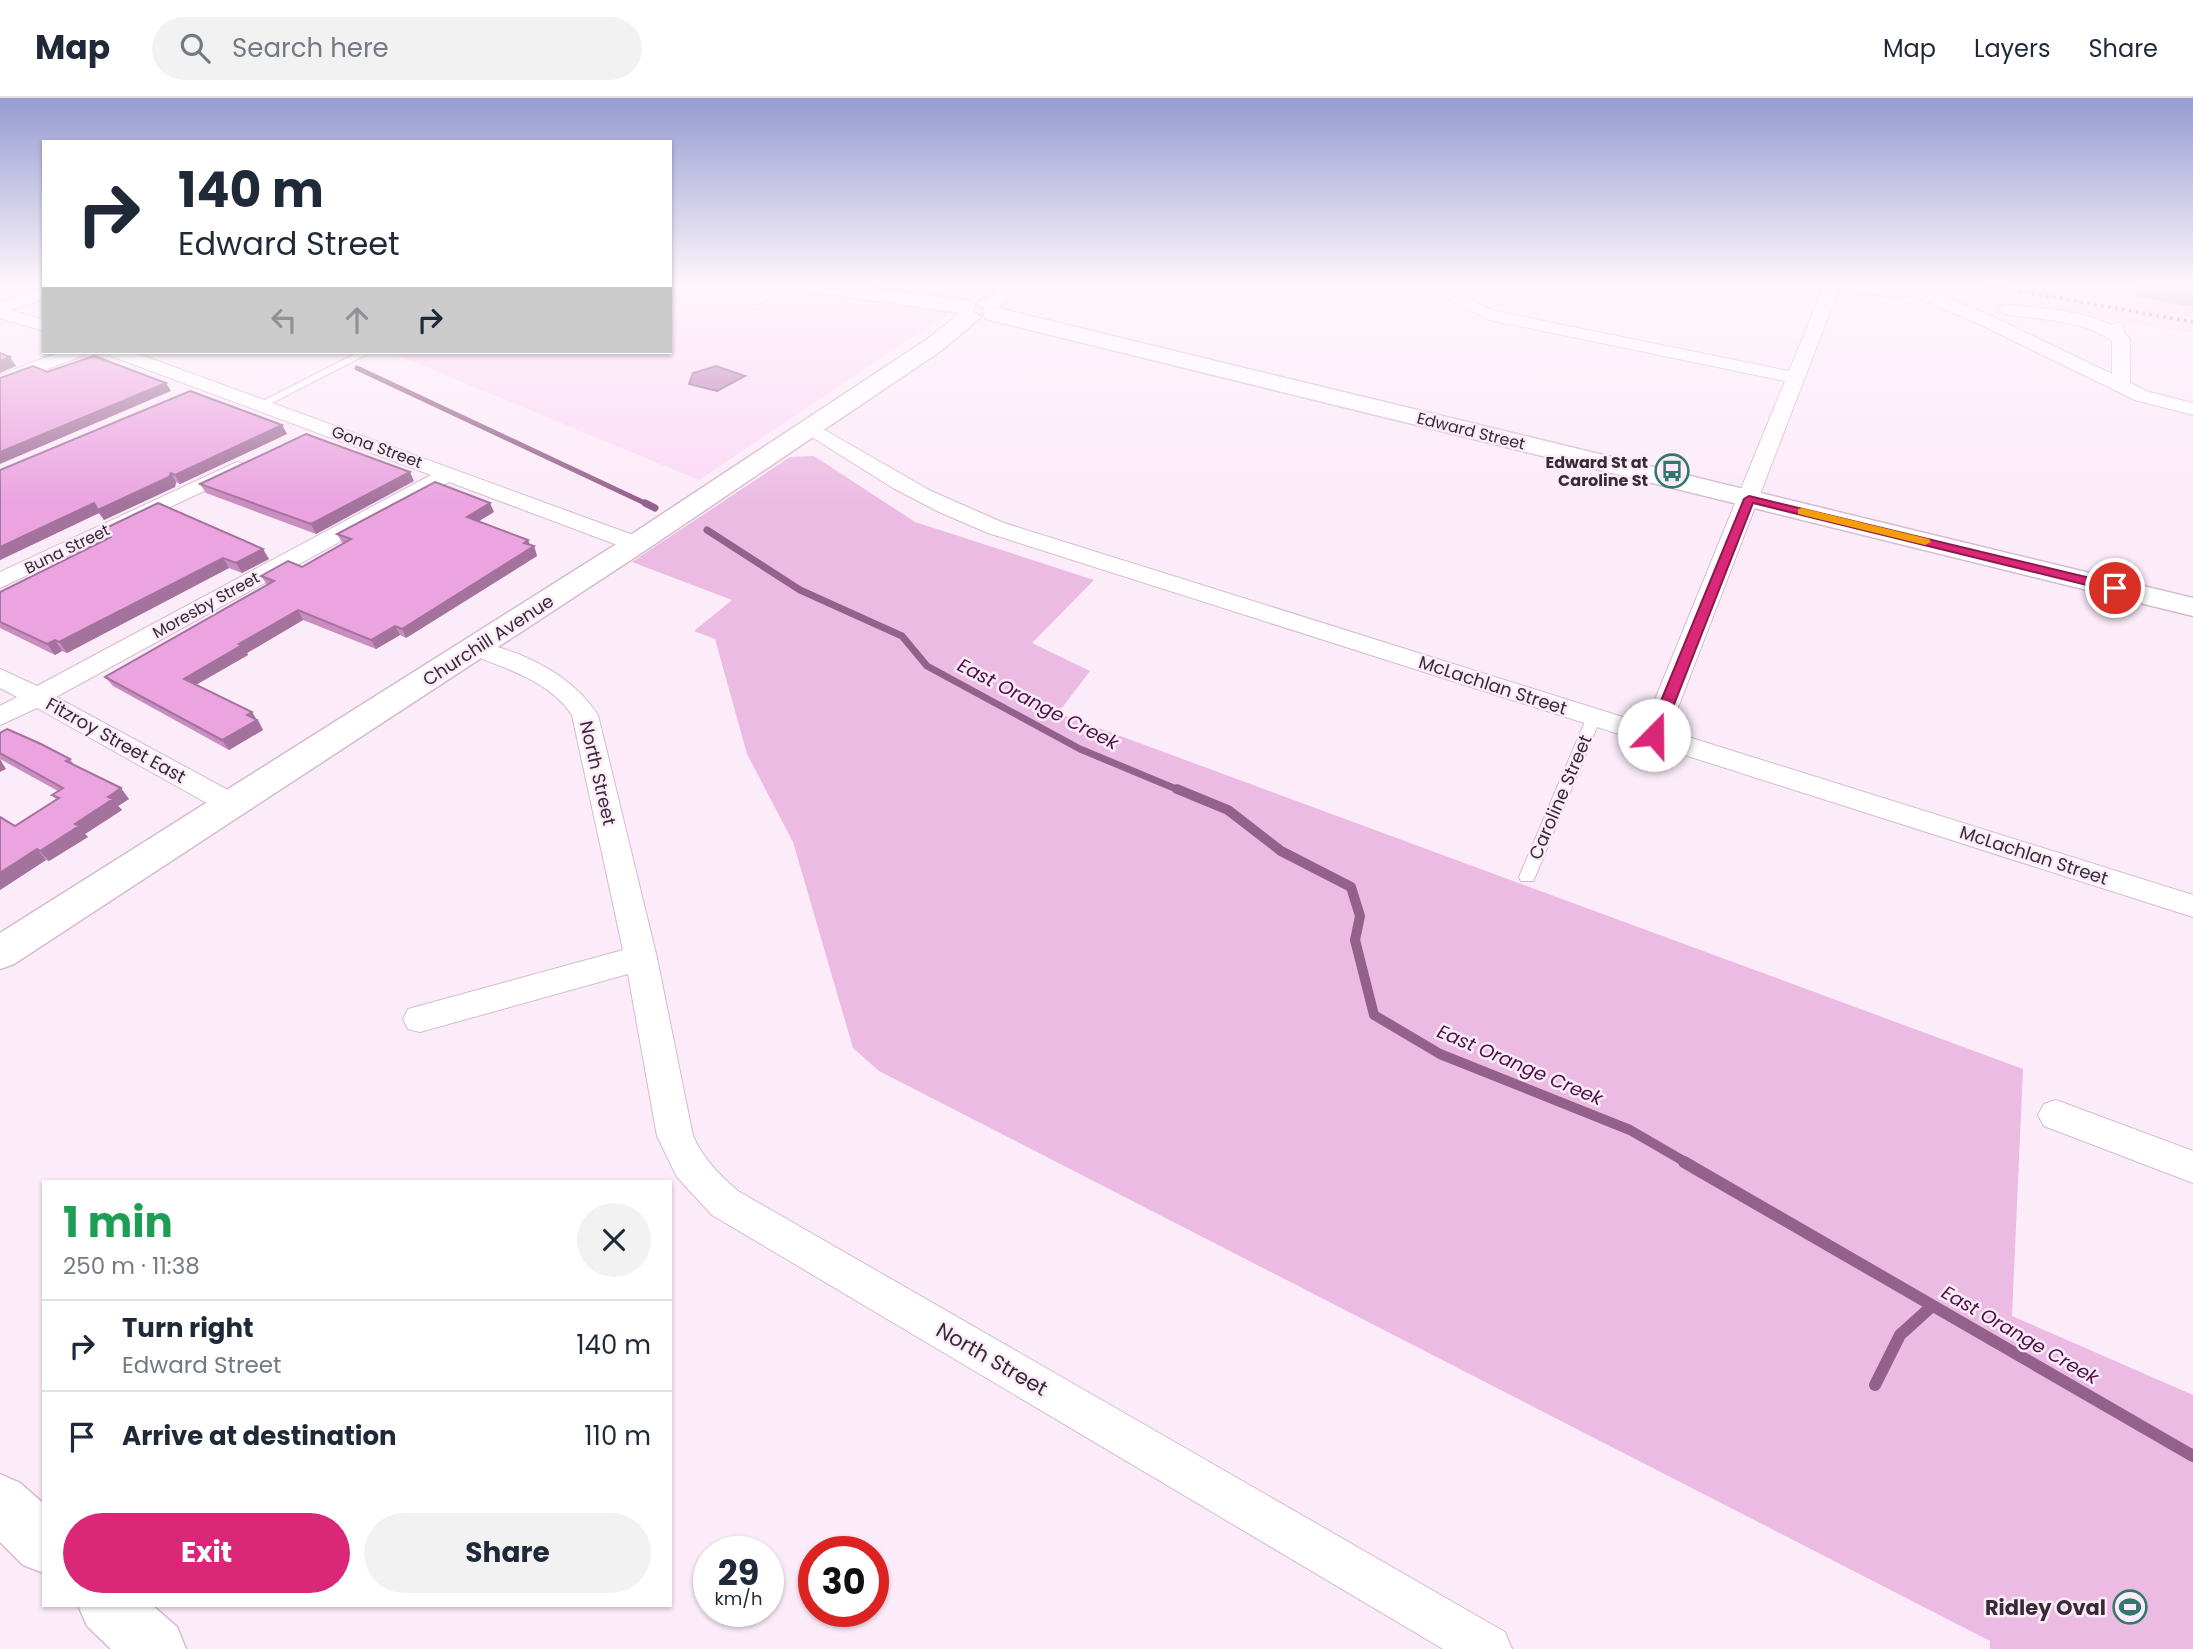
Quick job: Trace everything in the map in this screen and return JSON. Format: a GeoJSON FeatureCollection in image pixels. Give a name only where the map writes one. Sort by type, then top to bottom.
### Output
{"type":"FeatureCollection","features":[{"type":"Feature","properties":{"kind":"street"},"geometry":{"type":"LineString","coordinates":[[0,381],[59,358]]}},
{"type":"Feature","properties":{"kind":"street","name":"Gona Street"},"geometry":{"type":"LineString","coordinates":[[135,358],[636,544]]}},
{"type":"Feature","properties":{"kind":"street","name":"Churchill Avenue"},"geometry":{"type":"LineString","coordinates":[[0,953],[636,544],[914,358]]}},
{"type":"Feature","properties":{"kind":"street","name":"Edward Street"},"geometry":{"type":"LineString","coordinates":[[1173,358],[2193,607]]}},
{"type":"Feature","properties":{"kind":"street"},"geometry":{"type":"LineString","coordinates":[[1701,358],[1796,378]]}},
{"type":"Feature","properties":{"kind":"street"},"geometry":{"type":"LineString","coordinates":[[1654,735],[1804,358]]}},
{"type":"Feature","properties":{"kind":"street"},"geometry":{"type":"LineString","coordinates":[[2065,358],[2152,400],[2193,409]]}},
{"type":"Feature","properties":{"kind":"street"},"geometry":{"type":"LineString","coordinates":[[2121,358],[2122,386]]}},
{"type":"Feature","properties":{"kind":"street"},"geometry":{"type":"LineString","coordinates":[[184,395],[208,385]]}},
{"type":"Feature","properties":{"kind":"street"},"geometry":{"type":"LineString","coordinates":[[298,439],[323,427]]}},
{"type":"Feature","properties":{"kind":"street","name":"McLachlan Street"},"geometry":{"type":"LineString","coordinates":[[809,429],[898,484],[966,517],[2193,906]]}},
{"type":"Feature","properties":{"kind":"street","name":"Buna Street"},"geometry":{"type":"LineString","coordinates":[[0,581],[261,456]]}},
{"type":"Feature","properties":{"kind":"street","name":"Moresby Street"},"geometry":{"type":"LineString","coordinates":[[0,717],[450,473]]}},
{"type":"Feature","properties":{"kind":"street","name":"North Street"},"geometry":{"type":"LineString","coordinates":[[476,648],[563,688],[579,704],[587,722],[641,958],[675,1136],[685,1162],[702,1183],[725,1203],[1488,1649]]}},
{"type":"Feature","properties":{"kind":"street","name":"Fitzroy Street East"},"geometry":{"type":"LineString","coordinates":[[0,677],[231,804]]}},
{"type":"Feature","properties":{"kind":"street"},"geometry":{"type":"LineString","coordinates":[[420,1018],[641,958]]}},
{"type":"Feature","properties":{"kind":"street"},"geometry":{"type":"LineString","coordinates":[[2056,1115],[2193,1167]]}},
{"type":"Feature","properties":{"kind":"street"},"geometry":{"type":"LineString","coordinates":[[0,1503],[42,1542]]}},
{"type":"Feature","properties":{"kind":"street"},"geometry":{"type":"LineString","coordinates":[[110,1607],[155,1649]]}},
{"type":"Feature","properties":{"kind":"lane"},"geometry":{"type":"LineString","coordinates":[[262,404],[353,358]]}},
{"type":"Feature","properties":{"kind":"lane","name":"Caroline Street"},"geometry":{"type":"LineString","coordinates":[[1527,877],[1594,717]]}},
{"type":"Feature","properties":{"kind":"shaded area"},"geometry":{"type":"Polygon","coordinates":[[[405,358],[881,358],[699,480],[405,358]]]}},
{"type":"Feature","properties":{"kind":"shaded area"},"geometry":{"type":"Polygon","coordinates":[[[716,366],[745,376],[717,391],[689,384],[693,373],[716,366]]]}},
{"type":"Feature","properties":{"kind":"shaded area"},"geometry":{"type":"Polygon","coordinates":[[[814,456],[915,522],[1094,580],[1032,643],[1090,671],[1058,713],[2023,1069],[2012,1316],[2193,1395],[2193,1649],[1990,1649],[1990,1641],[879,1071],[853,1048],[793,842],[747,754],[715,639],[694,631],[732,600],[632,562],[790,457],[814,456]]]}},
{"type":"Feature","properties":{"kind":"building"},"geometry":{"type":"Polygon","coordinates":[[[87,358],[100,358],[166,383],[0,452],[0,378],[33,366],[47,372],[87,358]]]}},
{"type":"Feature","properties":{"kind":"building"},"geometry":{"type":"Polygon","coordinates":[[[190,391],[282,425],[175,475],[171,473],[169,477],[98,510],[94,503],[0,547],[0,470],[190,391]]]}},
{"type":"Feature","properties":{"kind":"building"},"geometry":{"type":"Polygon","coordinates":[[[306,434],[410,472],[311,524],[200,484],[306,434]]]}},
{"type":"Feature","properties":{"kind":"building"},"geometry":{"type":"Polygon","coordinates":[[[435,482],[490,503],[467,517],[528,540],[524,543],[534,546],[402,629],[395,626],[371,640],[298,610],[239,644],[242,645],[184,679],[252,712],[247,715],[257,720],[222,740],[105,677],[274,581],[261,576],[288,561],[302,567],[351,539],[337,534],[435,482]]]}},
{"type":"Feature","properties":{"kind":"building"},"geometry":{"type":"Polygon","coordinates":[[[158,503],[263,549],[236,563],[223,558],[59,642],[55,640],[47,644],[0,622],[0,592],[111,537],[106,528],[158,503]]]}},
{"type":"Feature","properties":{"kind":"building"},"geometry":{"type":"Polygon","coordinates":[[[7,729],[70,759],[66,761],[121,788],[108,797],[113,799],[75,824],[79,826],[0,873],[0,817],[15,826],[59,798],[52,795],[63,788],[0,753],[0,733],[7,729]]]}},
{"type":"Feature","properties":{"kind":"waterway","name":"East Orange Creek"},"geometry":{"type":"LineString","coordinates":[[357,368],[649,505]]}},
{"type":"Feature","properties":{"kind":"waterway","name":"East Orange Creek"},"geometry":{"type":"LineString","coordinates":[[645,503],[649,505]]}},
{"type":"Feature","properties":{"kind":"waterway","name":"East Orange Creek"},"geometry":{"type":"LineString","coordinates":[[649,505],[655,508]]}},
{"type":"Feature","properties":{"kind":"waterway","name":"East Orange Creek"},"geometry":{"type":"LineString","coordinates":[[707,530],[800,590],[902,636],[927,666],[1080,749],[1181,791]]}},
{"type":"Feature","properties":{"kind":"waterway","name":"East Orange Creek"},"geometry":{"type":"LineString","coordinates":[[1177,789],[1228,810],[1281,851],[1351,887],[1360,916],[1355,940],[1374,1015],[1440,1054],[1630,1130],[1687,1163]]}},
{"type":"Feature","properties":{"kind":"waterway","name":"East Orange Creek"},"geometry":{"type":"LineString","coordinates":[[1684,1162],[2193,1456]]}},
{"type":"Feature","properties":{"kind":"waterway"},"geometry":{"type":"LineString","coordinates":[[1875,1385],[1900,1335],[1932,1306]]}},
{"type":"Feature","properties":{"kind":"slow traffic"},"geometry":{"type":"LineString","coordinates":[[1802,512],[1925,542]]}},
{"type":"Feature","properties":{"kind":"place","name":"Edward St at Caroline St"},"geometry":{"type":"Point","coordinates":[1672,471]}},
{"type":"Feature","properties":{"kind":"place","name":"Ridley Oval"},"geometry":{"type":"Point","coordinates":[2130,1607]}},
{"type":"Feature","properties":{"kind":"route"},"geometry":{"type":"LineString","coordinates":[[1654,735],[1749,499],[2115,588]]}}]}
